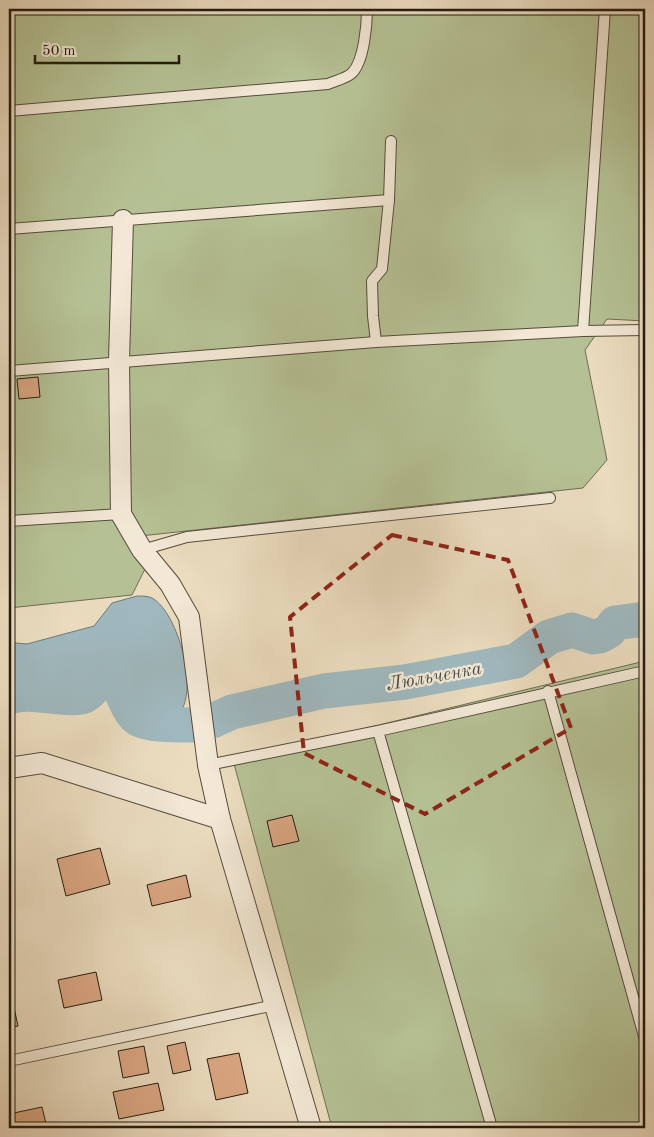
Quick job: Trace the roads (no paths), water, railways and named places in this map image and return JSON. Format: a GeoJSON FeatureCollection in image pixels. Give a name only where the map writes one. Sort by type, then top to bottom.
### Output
{"type":"FeatureCollection","features":[{"type":"Feature","properties":{"kind":"street"},"geometry":{"type":"LineString","coordinates":[[123,220],[119,362],[121,514],[142,550],[170,584],[189,617],[208,765],[220,819],[311,1128]]}},
{"type":"Feature","properties":{"kind":"street"},"geometry":{"type":"LineString","coordinates":[[9,768],[42,763],[220,819]]}},
{"type":"Feature","properties":{"kind":"lane"},"geometry":{"type":"LineString","coordinates":[[9,111],[328,84],[352,74],[358,65],[366,33],[367,9]]}},
{"type":"Feature","properties":{"kind":"lane"},"geometry":{"type":"LineString","coordinates":[[583,331],[606,9]]}},
{"type":"Feature","properties":{"kind":"lane"},"geometry":{"type":"LineString","coordinates":[[376,342],[372,281],[382,270],[391,141]]}},
{"type":"Feature","properties":{"kind":"lane"},"geometry":{"type":"LineString","coordinates":[[9,229],[388,200]]}},
{"type":"Feature","properties":{"kind":"lane"},"geometry":{"type":"LineString","coordinates":[[9,370],[376,342],[583,331],[645,330]]}},
{"type":"Feature","properties":{"kind":"lane"},"geometry":{"type":"LineString","coordinates":[[142,550],[187,537],[550,498]]}},
{"type":"Feature","properties":{"kind":"lane"},"geometry":{"type":"LineString","coordinates":[[9,522],[121,514]]}},
{"type":"Feature","properties":{"kind":"lane"},"geometry":{"type":"LineString","coordinates":[[208,765],[378,731],[645,670]]}},
{"type":"Feature","properties":{"kind":"lane"},"geometry":{"type":"LineString","coordinates":[[548,691],[645,1040]]}},
{"type":"Feature","properties":{"kind":"lane"},"geometry":{"type":"LineString","coordinates":[[378,731],[492,1128]]}},
{"type":"Feature","properties":{"kind":"lane"},"geometry":{"type":"LineString","coordinates":[[9,1060],[275,1005]]}},
{"type":"Feature","properties":{"kind":"water"},"geometry":{"type":"Polygon","coordinates":[[[137,596],[150,597],[162,606],[178,636],[183,654],[187,690],[184,705],[175,718],[160,723],[148,723],[139,720],[133,714],[118,686],[112,681],[107,680],[99,682],[89,693],[81,697],[27,694],[9,697],[9,639],[16,643],[27,644],[94,626],[112,603],[137,596]]]}},
{"type":"Feature","properties":{"kind":"waterway","name":"Люльченка"},"geometry":{"type":"LineString","coordinates":[[212,721],[232,712],[324,691],[405,682],[516,661],[549,637],[572,630],[593,637],[600,636],[609,631],[615,623],[645,619]]}},
{"type":"Feature","properties":{"kind":"waterway","name":"Люльченка"},"geometry":{"type":"LineString","coordinates":[[9,697],[27,694],[63,698],[81,697],[89,693],[99,683],[108,680],[117,685],[130,711],[138,719],[158,724],[195,725]]}}]}
